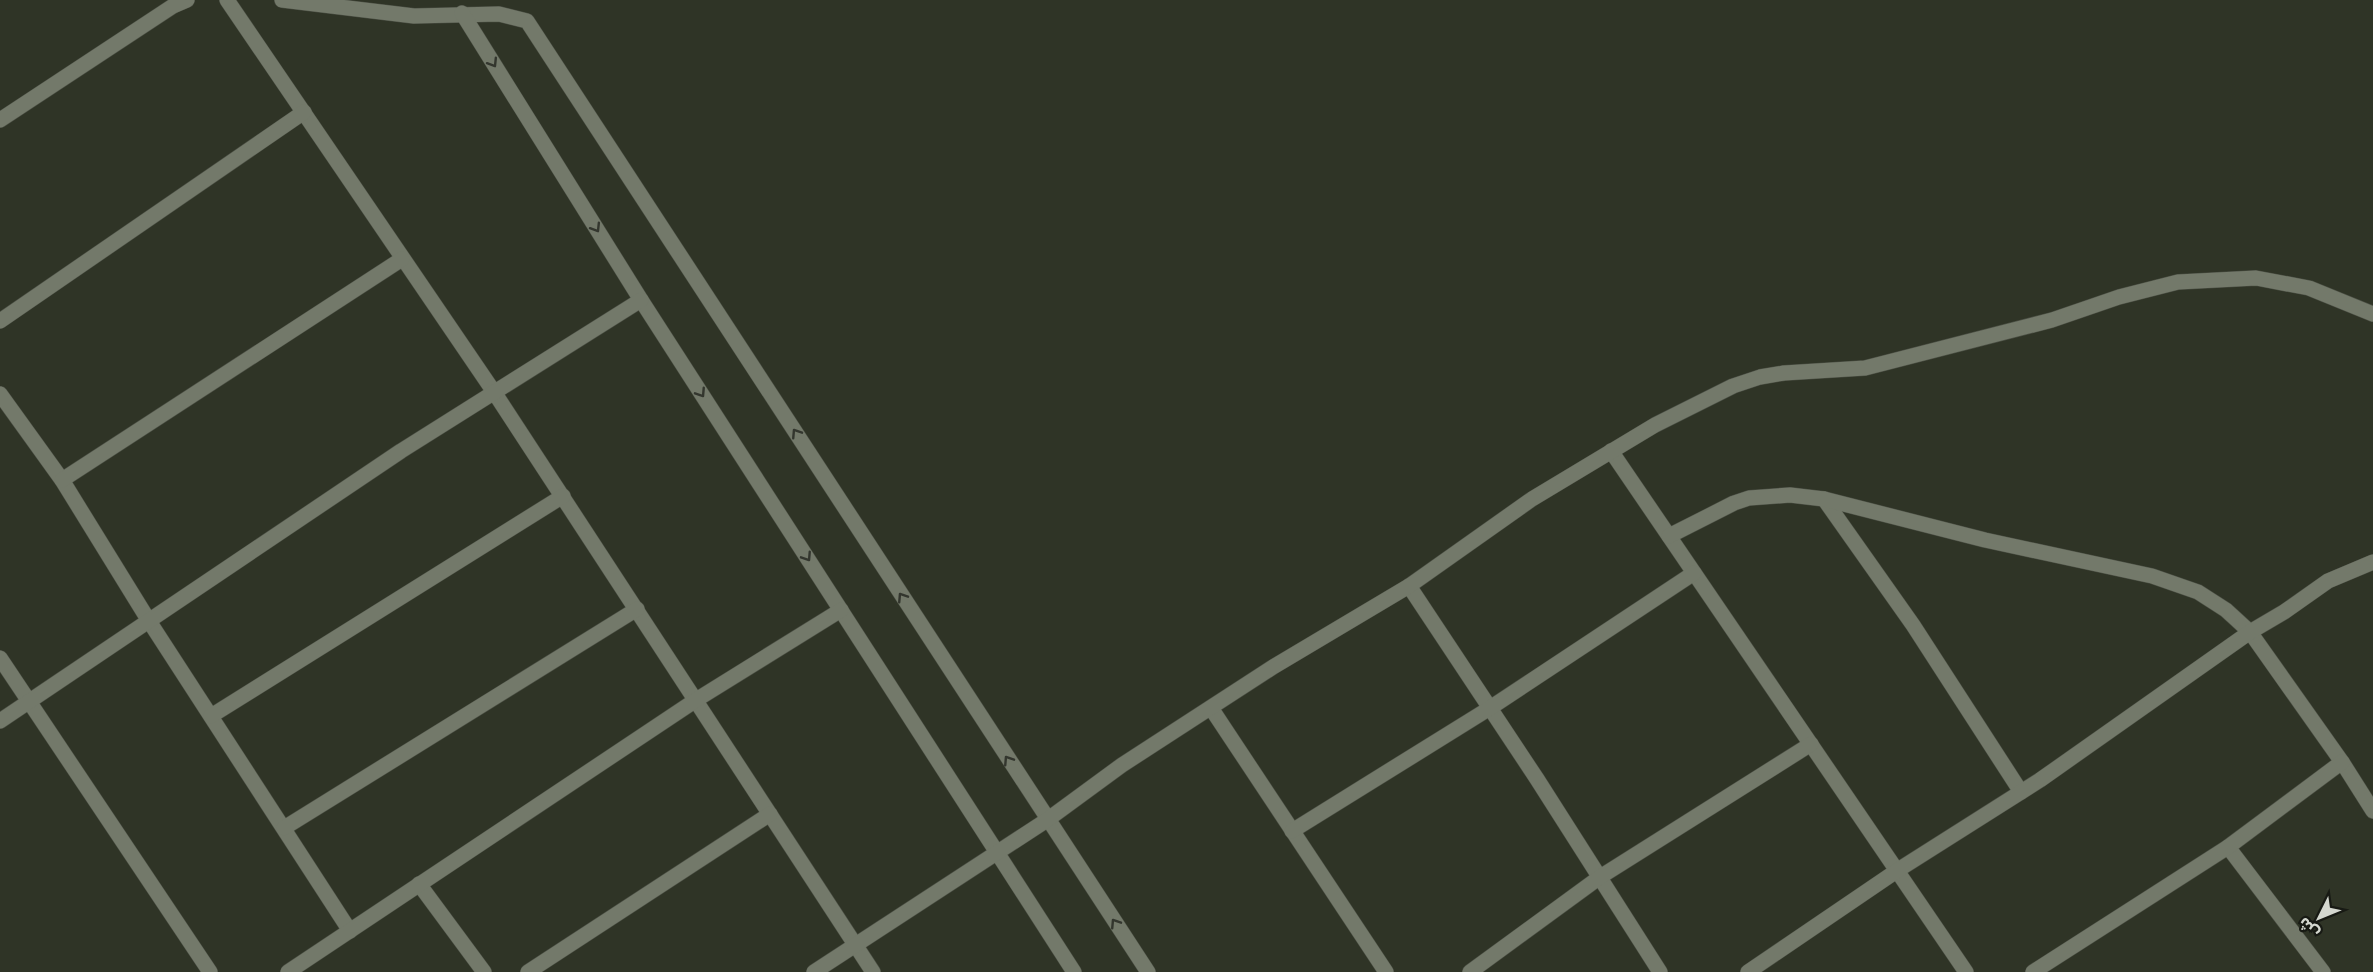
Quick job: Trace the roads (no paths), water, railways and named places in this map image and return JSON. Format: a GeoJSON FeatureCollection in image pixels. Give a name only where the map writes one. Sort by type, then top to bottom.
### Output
{"type":"FeatureCollection","features":[{"type":"Feature","properties":{"kind":"street"},"geometry":{"type":"LineString","coordinates":[[0,120],[173,6],[187,0]]}},
{"type":"Feature","properties":{"kind":"street"},"geometry":{"type":"LineString","coordinates":[[227,0],[494,392],[873,972]]}},
{"type":"Feature","properties":{"kind":"street"},"geometry":{"type":"LineString","coordinates":[[282,0],[414,16],[462,13],[499,14],[527,21],[1148,972]]}},
{"type":"Feature","properties":{"kind":"street"},"geometry":{"type":"LineString","coordinates":[[462,13],[641,300],[1074,972]]}},
{"type":"Feature","properties":{"kind":"street"},"geometry":{"type":"LineString","coordinates":[[0,321],[304,112]]}},
{"type":"Feature","properties":{"kind":"street"},"geometry":{"type":"LineString","coordinates":[[62,480],[402,259]]}},
{"type":"Feature","properties":{"kind":"street"},"geometry":{"type":"LineString","coordinates":[[814,972],[1047,820],[1122,765],[1273,667],[1409,586],[1532,499],[1611,451],[1704,399],[1733,386],[1760,377],[1784,373],[1865,368],[2052,320],[2120,297],[2178,282],[2256,278],[2309,288],[2373,314]]}},
{"type":"Feature","properties":{"kind":"street"},"geometry":{"type":"LineString","coordinates":[[0,721],[401,451],[641,300]]}},
{"type":"Feature","properties":{"kind":"street"},"geometry":{"type":"LineString","coordinates":[[0,394],[62,480],[149,621],[350,931]]}},
{"type":"Feature","properties":{"kind":"street"},"geometry":{"type":"LineString","coordinates":[[1611,451],[1966,972]]}},
{"type":"Feature","properties":{"kind":"street"},"geometry":{"type":"LineString","coordinates":[[1669,536],[1734,503],[1749,498],[1790,495],[1824,500],[1985,540],[2152,576],[2198,592],[2226,610],[2250,632],[2342,762],[2373,811]]}},
{"type":"Feature","properties":{"kind":"street"},"geometry":{"type":"LineString","coordinates":[[211,716],[563,496]]}},
{"type":"Feature","properties":{"kind":"street"},"geometry":{"type":"LineString","coordinates":[[1824,500],[1913,626],[2021,792]]}},
{"type":"Feature","properties":{"kind":"street"},"geometry":{"type":"LineString","coordinates":[[1748,972],[1898,870],[2021,792],[2250,632],[2284,612],[2328,581],[2373,562]]}},
{"type":"Feature","properties":{"kind":"street"},"geometry":{"type":"LineString","coordinates":[[1292,831],[1490,708],[1694,573]]}},
{"type":"Feature","properties":{"kind":"street"},"geometry":{"type":"LineString","coordinates":[[1409,586],[1660,972]]}},
{"type":"Feature","properties":{"kind":"street"},"geometry":{"type":"LineString","coordinates":[[284,828],[637,609]]}},
{"type":"Feature","properties":{"kind":"street"},"geometry":{"type":"LineString","coordinates":[[288,972],[696,700],[841,610]]}},
{"type":"Feature","properties":{"kind":"street"},"geometry":{"type":"LineString","coordinates":[[0,658],[210,972]]}},
{"type":"Feature","properties":{"kind":"street"},"geometry":{"type":"LineString","coordinates":[[1211,708],[1386,972]]}},
{"type":"Feature","properties":{"kind":"street"},"geometry":{"type":"LineString","coordinates":[[1470,972],[1600,878],[1811,744]]}},
{"type":"Feature","properties":{"kind":"street"},"geometry":{"type":"LineString","coordinates":[[2033,972],[2228,847],[2342,762]]}},
{"type":"Feature","properties":{"kind":"street"},"geometry":{"type":"LineString","coordinates":[[528,972],[770,814]]}},
{"type":"Feature","properties":{"kind":"street"},"geometry":{"type":"LineString","coordinates":[[2228,847],[2323,972]]}},
{"type":"Feature","properties":{"kind":"street"},"geometry":{"type":"LineString","coordinates":[[419,884],[484,972]]}}]}
